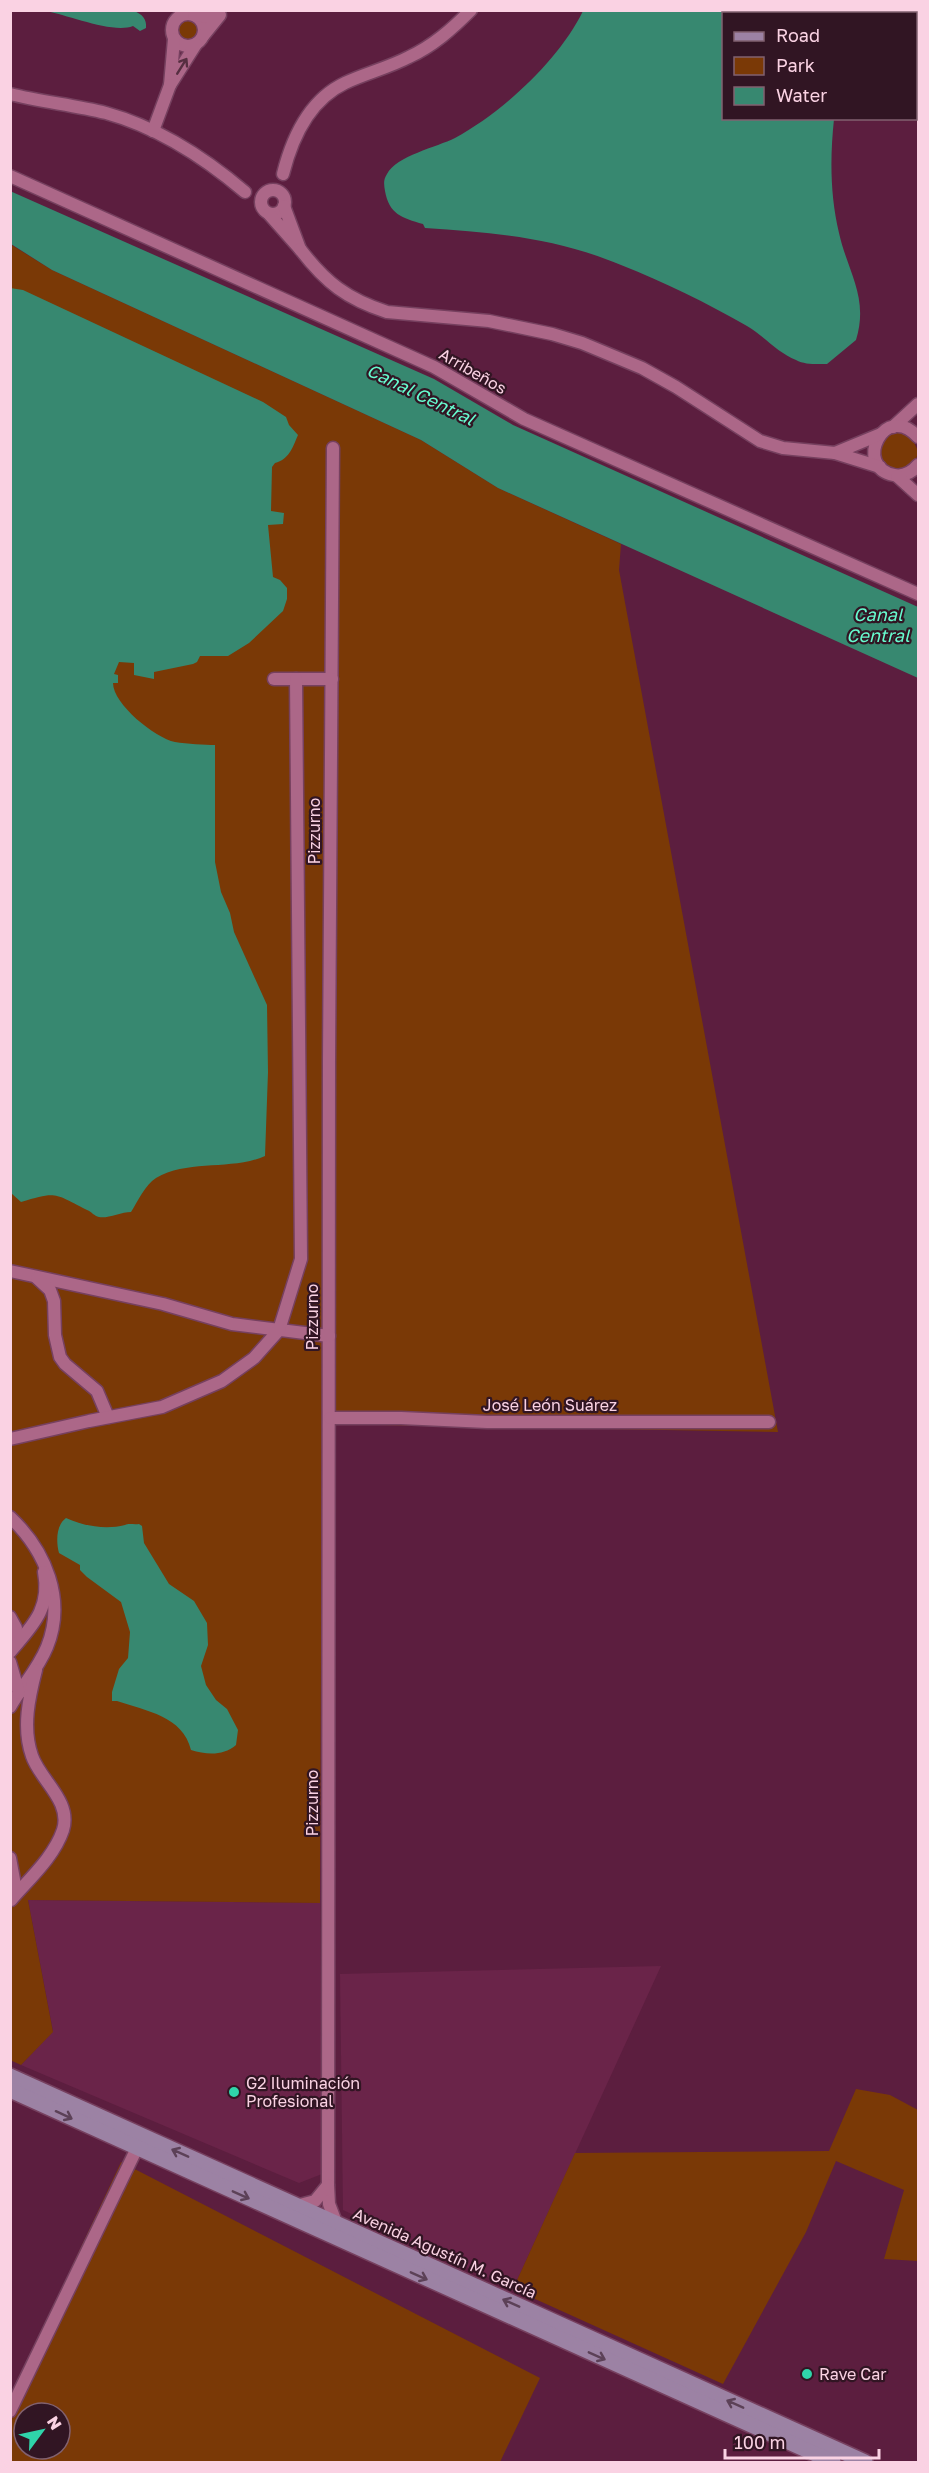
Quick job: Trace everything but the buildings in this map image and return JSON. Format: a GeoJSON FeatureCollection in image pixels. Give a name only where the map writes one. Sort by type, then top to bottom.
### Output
{"type":"FeatureCollection","features":[{"type":"Feature","properties":{"kind":"main road","name":"Avenida Agustín M. García"},"geometry":{"type":"LineString","coordinates":[[10,2076],[865,2463]]}},
{"type":"Feature","properties":{"kind":"main road","name":"Avenida Agustín M. García"},"geometry":{"type":"LineString","coordinates":[[10,2090],[833,2463]]}},
{"type":"Feature","properties":{"kind":"street"},"geometry":{"type":"LineString","coordinates":[[170,10],[173,33],[186,46],[199,40]]}},
{"type":"Feature","properties":{"kind":"street"},"geometry":{"type":"LineString","coordinates":[[266,211],[280,212],[277,197],[288,153],[304,121],[316,105],[343,83],[400,62],[431,45],[471,10]]}},
{"type":"Feature","properties":{"kind":"street"},"geometry":{"type":"LineString","coordinates":[[186,13],[201,21],[199,40]]}},
{"type":"Feature","properties":{"kind":"street"},"geometry":{"type":"LineString","coordinates":[[170,85],[176,19],[186,13],[210,17],[222,13]]}},
{"type":"Feature","properties":{"kind":"street"},"geometry":{"type":"LineString","coordinates":[[153,131],[170,85],[199,40],[222,13]]}},
{"type":"Feature","properties":{"kind":"street"},"geometry":{"type":"LineString","coordinates":[[10,94],[105,113],[153,131],[214,167],[266,211],[328,282],[355,300],[387,312],[489,321],[552,334],[582,343],[642,368],[760,441],[783,448],[836,453],[880,467],[897,476],[918,495]]}},
{"type":"Feature","properties":{"kind":"street","name":"Arribeños"},"geometry":{"type":"LineString","coordinates":[[10,176],[434,367],[524,419],[918,594]]}},
{"type":"Feature","properties":{"kind":"street"},"geometry":{"type":"LineString","coordinates":[[245,192],[277,197]]}},
{"type":"Feature","properties":{"kind":"street"},"geometry":{"type":"LineString","coordinates":[[266,211],[261,199],[277,197]]}},
{"type":"Feature","properties":{"kind":"street"},"geometry":{"type":"LineString","coordinates":[[277,197],[300,249]]}},
{"type":"Feature","properties":{"kind":"street"},"geometry":{"type":"LineString","coordinates":[[836,453],[893,427],[918,404]]}},
{"type":"Feature","properties":{"kind":"street"},"geometry":{"type":"LineString","coordinates":[[893,427],[908,429],[918,437]]}},
{"type":"Feature","properties":{"kind":"street"},"geometry":{"type":"LineString","coordinates":[[880,467],[874,454],[874,447],[881,434]]}},
{"type":"Feature","properties":{"kind":"street","name":"Pizzurno"},"geometry":{"type":"LineString","coordinates":[[333,448],[328,2185],[329,2204],[338,2225]]}},
{"type":"Feature","properties":{"kind":"street"},"geometry":{"type":"LineString","coordinates":[[897,476],[912,471],[918,465]]}},
{"type":"Feature","properties":{"kind":"street"},"geometry":{"type":"LineString","coordinates":[[274,679],[332,678]]}},
{"type":"Feature","properties":{"kind":"street"},"geometry":{"type":"LineString","coordinates":[[10,1440],[162,1407],[222,1381],[254,1358],[279,1330],[301,1258],[296,679]]}},
{"type":"Feature","properties":{"kind":"street"},"geometry":{"type":"LineString","coordinates":[[10,1271],[163,1304],[232,1324],[329,1336]]}},
{"type":"Feature","properties":{"kind":"street"},"geometry":{"type":"LineString","coordinates":[[37,1277],[50,1290],[54,1301],[55,1335],[60,1357],[96,1391],[108,1417]]}},
{"type":"Feature","properties":{"kind":"street","name":"José León Suárez"},"geometry":{"type":"LineString","coordinates":[[330,1418],[401,1418],[487,1422],[769,1422]]}},
{"type":"Feature","properties":{"kind":"street"},"geometry":{"type":"LineString","coordinates":[[10,1517],[40,1555],[54,1587],[55,1609],[48,1646],[36,1670],[10,1707]]}},
{"type":"Feature","properties":{"kind":"street"},"geometry":{"type":"LineString","coordinates":[[10,1651],[39,1617],[45,1603],[46,1582],[40,1555]]}},
{"type":"Feature","properties":{"kind":"street"},"geometry":{"type":"LineString","coordinates":[[10,1617],[16,1628],[15,1640],[10,1651]]}},
{"type":"Feature","properties":{"kind":"street"},"geometry":{"type":"LineString","coordinates":[[10,1662],[19,1693]]}},
{"type":"Feature","properties":{"kind":"street"},"geometry":{"type":"LineString","coordinates":[[11,1900],[54,1850],[64,1828],[62,1809],[55,1790],[43,1777],[32,1756],[28,1735],[27,1703],[36,1670]]}},
{"type":"Feature","properties":{"kind":"street"},"geometry":{"type":"LineString","coordinates":[[10,1858],[15,1885],[11,1900]]}},
{"type":"Feature","properties":{"kind":"street"},"geometry":{"type":"LineString","coordinates":[[10,2411],[137,2148]]}},
{"type":"Feature","properties":{"kind":"street"},"geometry":{"type":"LineString","coordinates":[[296,2206],[315,2201],[328,2185]]}},
{"type":"Feature","properties":{"kind":"shaded area"},"geometry":{"type":"Polygon","coordinates":[[[28,1900],[320,1903],[322,2174],[299,2183],[21,2065],[53,2031],[28,1900]]]}},
{"type":"Feature","properties":{"kind":"shaded area"},"geometry":{"type":"Polygon","coordinates":[[[661,1966],[513,2289],[343,2210],[340,1974],[661,1966]]]}},
{"type":"Feature","properties":{"kind":"green space"},"geometry":{"type":"Polygon","coordinates":[[[187,19],[196,22],[199,31],[196,40],[187,43],[178,40],[175,31],[178,22],[187,19]]]}},
{"type":"Feature","properties":{"kind":"green space"},"geometry":{"type":"Polygon","coordinates":[[[10,244],[52,270],[421,440],[498,488],[621,544],[619,570],[778,1432],[322,1424],[320,1903],[28,1900],[53,2032],[21,2065],[10,2060],[10,244]]]}},
{"type":"Feature","properties":{"kind":"green space"},"geometry":{"type":"Polygon","coordinates":[[[899,432],[912,438],[918,451],[915,464],[903,473],[880,464],[882,442],[887,435],[899,432]]]}},
{"type":"Feature","properties":{"kind":"green space"},"geometry":{"type":"Polygon","coordinates":[[[856,2089],[890,2095],[918,2110],[918,2261],[884,2259],[904,2190],[836,2161],[806,2232],[723,2384],[513,2289],[575,2153],[829,2151],[856,2089]]]}},
{"type":"Feature","properties":{"kind":"green space"},"geometry":{"type":"Polygon","coordinates":[[[121,2162],[540,2378],[500,2462],[11,2462],[11,2396],[121,2162]]]}},
{"type":"Feature","properties":{"kind":"water"},"geometry":{"type":"Polygon","coordinates":[[[46,11],[134,11],[143,17],[146,28],[140,31],[133,26],[114,28],[102,26],[46,11]]]}},
{"type":"Feature","properties":{"kind":"water"},"geometry":{"type":"Polygon","coordinates":[[[583,11],[837,11],[722,12],[722,120],[834,120],[832,190],[839,233],[859,298],[859,325],[856,340],[827,364],[803,363],[789,357],[753,330],[716,309],[621,265],[548,242],[425,228],[423,224],[409,220],[393,210],[387,199],[384,182],[392,168],[408,157],[455,138],[492,114],[545,66],[573,29],[583,11]]]}},
{"type":"Feature","properties":{"kind":"water","name":"Canal Central"},"geometry":{"type":"Polygon","coordinates":[[[10,191],[434,379],[513,425],[918,607],[918,678],[498,488],[421,440],[52,270],[11,244],[10,191]]]}},
{"type":"Feature","properties":{"kind":"water"},"geometry":{"type":"Polygon","coordinates":[[[10,288],[23,290],[263,402],[286,417],[289,425],[298,435],[287,456],[272,467],[271,511],[284,513],[283,524],[268,525],[273,577],[280,580],[287,588],[287,599],[283,611],[249,643],[228,656],[200,656],[193,664],[154,672],[154,679],[134,675],[134,663],[119,662],[114,674],[118,675],[118,683],[113,683],[120,701],[127,710],[157,734],[175,742],[215,745],[215,862],[221,892],[230,913],[234,932],[267,1005],[268,1072],[265,1156],[238,1163],[169,1172],[148,1185],[131,1212],[106,1217],[97,1216],[55,1195],[21,1202],[11,1193],[10,288]]]}},
{"type":"Feature","properties":{"kind":"water"},"geometry":{"type":"Polygon","coordinates":[[[66,1518],[95,1526],[139,1524],[142,1526],[144,1543],[169,1584],[194,1601],[207,1623],[208,1645],[201,1666],[206,1685],[216,1700],[227,1709],[238,1730],[236,1745],[231,1749],[215,1754],[191,1750],[187,1739],[172,1722],[151,1712],[112,1701],[112,1692],[119,1669],[128,1658],[130,1632],[121,1602],[87,1577],[80,1570],[80,1565],[59,1553],[58,1534],[60,1525],[66,1518]]]}},
{"type":"Feature","properties":{"kind":"place","name":"G2 Iluminación Profesional"},"geometry":{"type":"Point","coordinates":[234,2092]}},
{"type":"Feature","properties":{"kind":"place","name":"Rave Car"},"geometry":{"type":"Point","coordinates":[807,2374]}}]}
